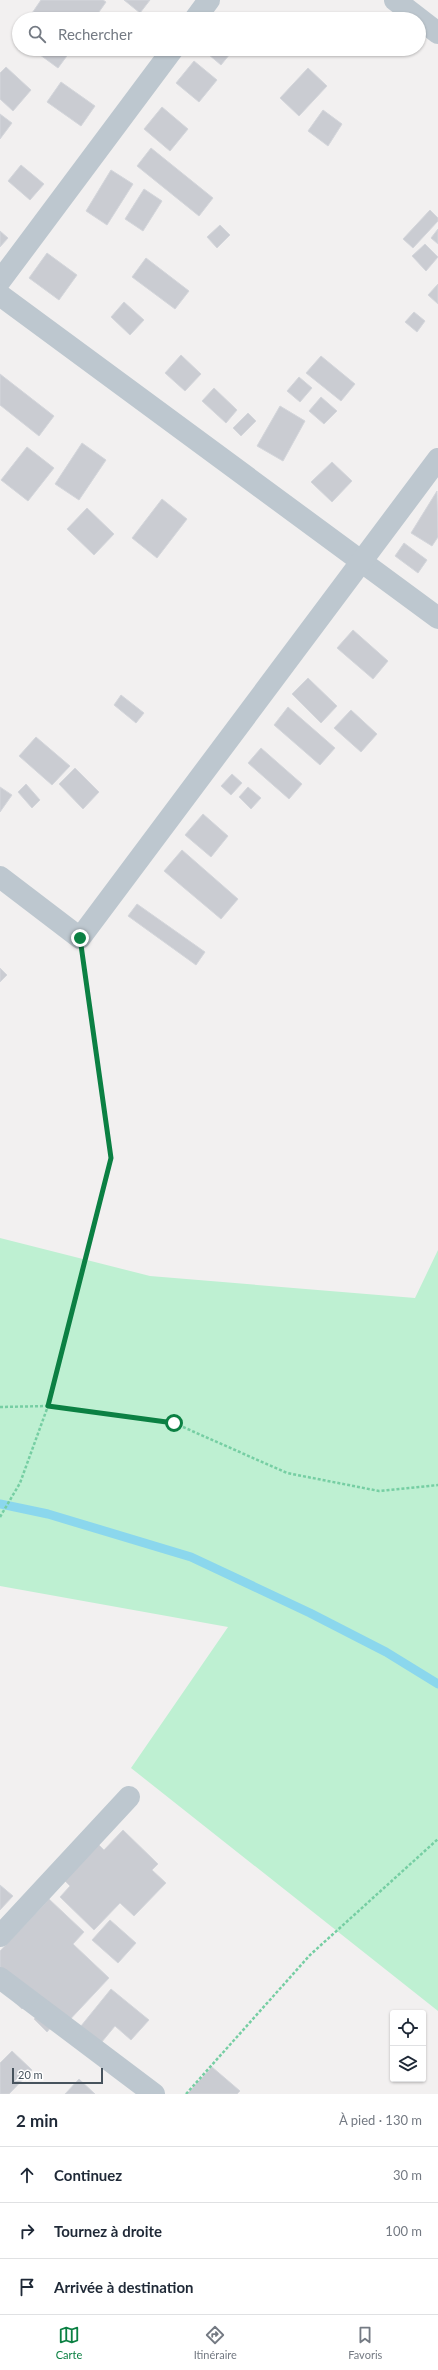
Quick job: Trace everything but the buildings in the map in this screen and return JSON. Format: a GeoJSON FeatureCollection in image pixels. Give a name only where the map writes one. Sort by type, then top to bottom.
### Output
{"type":"FeatureCollection","features":[{"type":"Feature","properties":{"kind":"street"},"geometry":{"type":"LineString","coordinates":[[200,12],[209,0]]}},
{"type":"Feature","properties":{"kind":"street"},"geometry":{"type":"LineString","coordinates":[[395,0],[411,12]]}},
{"type":"Feature","properties":{"kind":"street"},"geometry":{"type":"LineString","coordinates":[[426,23],[438,32]]}},
{"type":"Feature","properties":{"kind":"street"},"geometry":{"type":"LineString","coordinates":[[0,281],[168,56]]}},
{"type":"Feature","properties":{"kind":"street"},"geometry":{"type":"LineString","coordinates":[[0,295],[438,618]]}},
{"type":"Feature","properties":{"kind":"street"},"geometry":{"type":"LineString","coordinates":[[0,877],[80,938],[438,459]]}},
{"type":"Feature","properties":{"kind":"street"},"geometry":{"type":"LineString","coordinates":[[0,1936],[128,1797]]}},
{"type":"Feature","properties":{"kind":"street"},"geometry":{"type":"LineString","coordinates":[[0,1978],[154,2094]]}},
{"type":"Feature","properties":{"kind":"path"},"geometry":{"type":"LineString","coordinates":[[0,1516],[20,1483],[48,1406],[111,1158],[80,938]]}},
{"type":"Feature","properties":{"kind":"path"},"geometry":{"type":"LineString","coordinates":[[0,1407],[48,1406],[174,1423],[287,1473],[378,1491],[438,1485]]}},
{"type":"Feature","properties":{"kind":"path"},"geometry":{"type":"LineString","coordinates":[[186,2094],[310,1955],[438,1839]]}},
{"type":"Feature","properties":{"kind":"green space"},"geometry":{"type":"Polygon","coordinates":[[[0,1238],[150,1276],[415,1298],[438,1250],[438,2011],[131,1768],[228,1627],[0,1586],[0,1238]]]}},
{"type":"Feature","properties":{"kind":"waterway"},"geometry":{"type":"LineString","coordinates":[[0,1504],[48,1514],[191,1557],[310,1613],[386,1652],[438,1684]]}},
{"type":"Feature","properties":{"kind":"route"},"geometry":{"type":"LineString","coordinates":[[80,938],[111,1158],[48,1406],[174,1423]]}}]}
